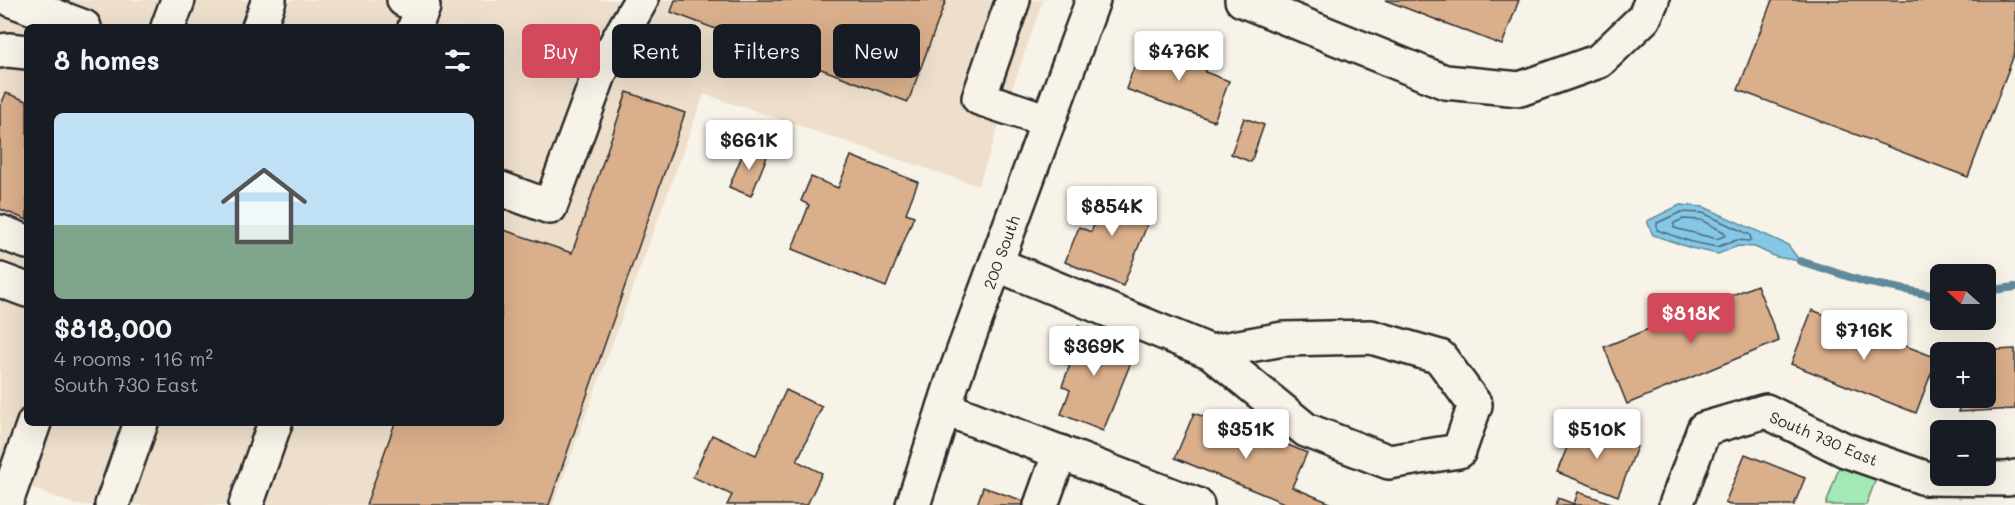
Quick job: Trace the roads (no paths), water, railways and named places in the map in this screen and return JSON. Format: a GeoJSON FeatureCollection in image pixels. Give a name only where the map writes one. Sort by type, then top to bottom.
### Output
{"type":"FeatureCollection","features":[{"type":"Feature","properties":{"kind":"street"},"geometry":{"type":"LineString","coordinates":[[12,0],[76,24]]}},
{"type":"Feature","properties":{"kind":"street"},"geometry":{"type":"LineString","coordinates":[[169,24],[178,0]]}},
{"type":"Feature","properties":{"kind":"street"},"geometry":{"type":"LineString","coordinates":[[260,24],[269,0]]}},
{"type":"Feature","properties":{"kind":"street"},"geometry":{"type":"LineString","coordinates":[[404,0],[423,7],[416,24]]}},
{"type":"Feature","properties":{"kind":"street"},"geometry":{"type":"LineString","coordinates":[[504,190],[550,207],[600,72],[641,0]]}},
{"type":"Feature","properties":{"kind":"street"},"geometry":{"type":"LineString","coordinates":[[1013,0],[979,98],[1048,121]]}},
{"type":"Feature","properties":{"kind":"street","name":"200 South"},"geometry":{"type":"LineString","coordinates":[[913,505],[944,408],[1093,0]]}},
{"type":"Feature","properties":{"kind":"street"},"geometry":{"type":"LineString","coordinates":[[1242,0],[1445,82],[1520,89],[1599,61],[1644,18],[1652,0]]}},
{"type":"Feature","properties":{"kind":"street"},"geometry":{"type":"LineString","coordinates":[[0,51],[24,52]]}},
{"type":"Feature","properties":{"kind":"street"},"geometry":{"type":"LineString","coordinates":[[0,232],[24,241]]}},
{"type":"Feature","properties":{"kind":"street"},"geometry":{"type":"LineString","coordinates":[[996,264],[1211,352],[1306,430],[1389,462],[1459,451],[1475,405],[1440,357],[1371,336],[1283,339],[1211,352]]}},
{"type":"Feature","properties":{"kind":"street"},"geometry":{"type":"LineString","coordinates":[[0,280],[24,289]]}},
{"type":"Feature","properties":{"kind":"street"},"geometry":{"type":"LineString","coordinates":[[944,408],[1197,505]]}},
{"type":"Feature","properties":{"kind":"street","name":"South 730 East"},"geometry":{"type":"LineString","coordinates":[[1676,505],[1704,429],[1766,411],[1845,450],[1924,478],[2008,479],[2015,477]]}},
{"type":"Feature","properties":{"kind":"street"},"geometry":{"type":"LineString","coordinates":[[5,505],[33,426]]}},
{"type":"Feature","properties":{"kind":"street"},"geometry":{"type":"LineString","coordinates":[[112,505],[140,426]]}},
{"type":"Feature","properties":{"kind":"street"},"geometry":{"type":"LineString","coordinates":[[246,505],[274,426]]}},
{"type":"Feature","properties":{"kind":"street"},"geometry":{"type":"LineString","coordinates":[[1041,505],[1060,452]]}},
{"type":"Feature","properties":{"kind":"water"},"geometry":{"type":"Polygon","coordinates":[[[1680,205],[1704,207],[1788,245],[1800,261],[1776,257],[1755,247],[1738,246],[1718,254],[1691,248],[1653,235],[1647,221],[1680,205]]]}},
{"type":"Feature","properties":{"kind":"waterway"},"geometry":{"type":"LineString","coordinates":[[1800,261],[1865,282],[1930,295]]}},
{"type":"Feature","properties":{"kind":"waterway"},"geometry":{"type":"LineString","coordinates":[[1996,290],[2015,287]]}}]}
